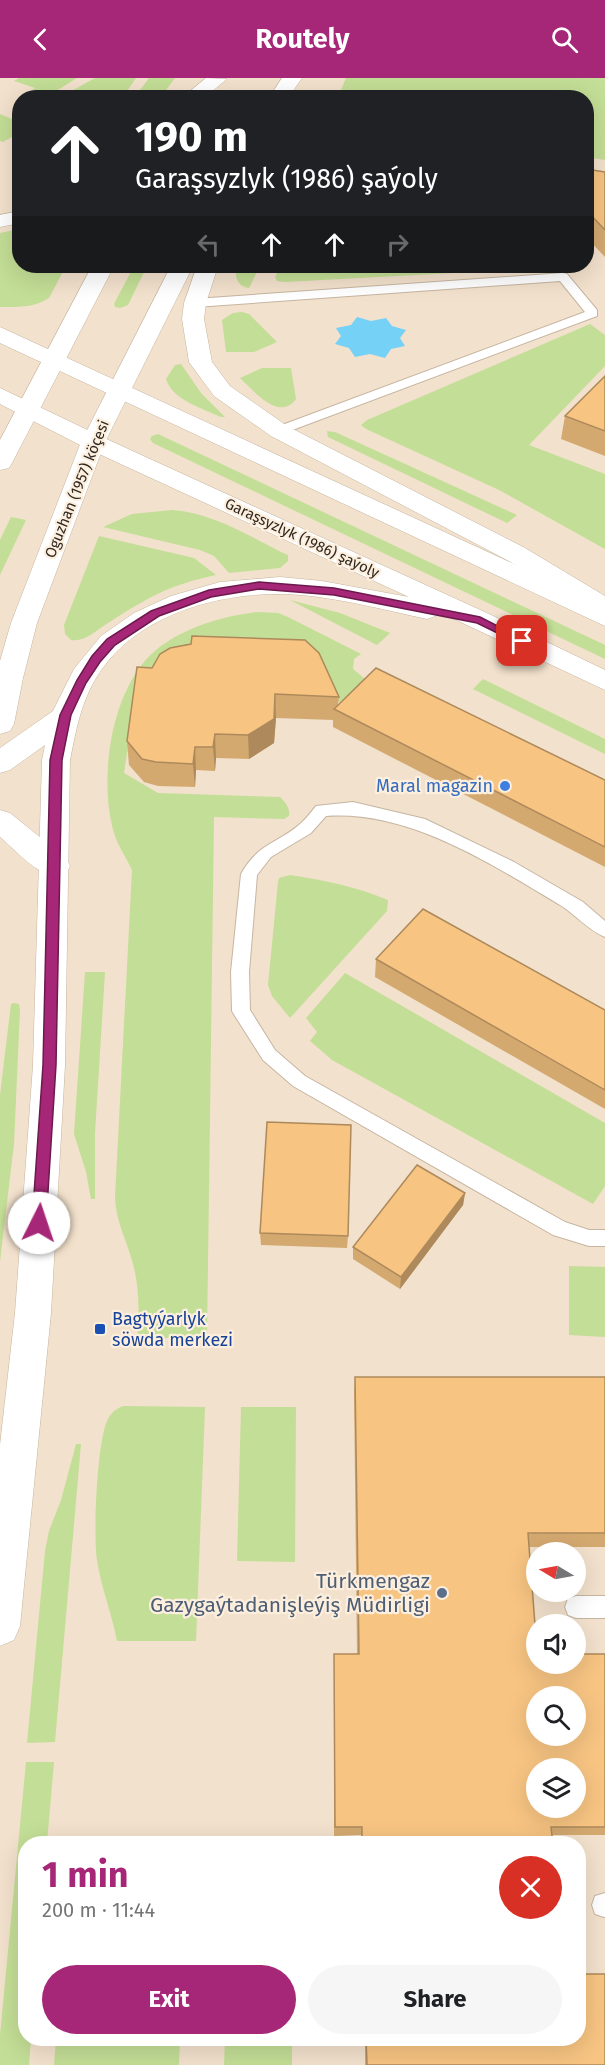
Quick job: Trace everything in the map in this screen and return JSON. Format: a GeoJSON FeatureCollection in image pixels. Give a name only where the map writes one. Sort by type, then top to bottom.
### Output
{"type":"FeatureCollection","features":[{"type":"Feature","properties":{"kind":"main road"},"geometry":{"type":"LineString","coordinates":[[202,90],[218,79]]}},
{"type":"Feature","properties":{"kind":"main road"},"geometry":{"type":"LineString","coordinates":[[0,463],[99,273]]}},
{"type":"Feature","properties":{"kind":"main road","name":"Oguzhan (1957) köçesi"},"geometry":{"type":"LineString","coordinates":[[0,724],[9,678],[24,623],[93,442],[178,273]]}},
{"type":"Feature","properties":{"kind":"main road"},"geometry":{"type":"LineString","coordinates":[[205,273],[195,303],[193,320],[201,362],[222,391],[279,431],[516,554],[605,608]]}},
{"type":"Feature","properties":{"kind":"main road"},"geometry":{"type":"LineString","coordinates":[[0,334],[605,617]]}},
{"type":"Feature","properties":{"kind":"main road","name":"Garaşsyzlyk (1986) şaýoly"},"geometry":{"type":"LineString","coordinates":[[0,395],[93,442],[480,620],[605,681]]}},
{"type":"Feature","properties":{"kind":"main road"},"geometry":{"type":"LineString","coordinates":[[0,1626],[33,1313],[49,1065],[56,760],[66,715],[81,683],[96,659],[111,642],[155,614],[209,594],[259,586],[310,588],[480,620]]}},
{"type":"Feature","properties":{"kind":"main road"},"geometry":{"type":"LineString","coordinates":[[0,763],[66,715]]}},
{"type":"Feature","properties":{"kind":"main road"},"geometry":{"type":"LineString","coordinates":[[0,821],[55,866]]}},
{"type":"Feature","properties":{"kind":"lane"},"geometry":{"type":"LineString","coordinates":[[195,303],[563,277],[593,313],[279,431]]}},
{"type":"Feature","properties":{"kind":"lane"},"geometry":{"type":"LineString","coordinates":[[605,930],[577,907],[508,866],[419,823],[353,808],[322,810],[305,829],[264,853],[249,874],[240,972],[241,1011],[269,1055],[299,1081],[560,1229],[589,1238],[605,1238]]}},
{"type":"Feature","properties":{"kind":"lane"},"geometry":{"type":"LineString","coordinates":[[576,1606],[605,1607]]}},
{"type":"Feature","properties":{"kind":"green space"},"geometry":{"type":"Polygon","coordinates":[[[19,78],[77,78],[57,90],[32,90],[35,88],[14,81],[19,78]]]}},
{"type":"Feature","properties":{"kind":"green space"},"geometry":{"type":"Polygon","coordinates":[[[95,78],[136,78],[128,90],[74,90],[95,78]]]}},
{"type":"Feature","properties":{"kind":"green space"},"geometry":{"type":"Polygon","coordinates":[[[149,78],[175,78],[166,90],[140,90],[149,78]]]}},
{"type":"Feature","properties":{"kind":"green space"},"geometry":{"type":"Polygon","coordinates":[[[346,78],[605,78],[605,160],[594,158],[594,90],[341,90],[346,78]]]}},
{"type":"Feature","properties":{"kind":"green space"},"geometry":{"type":"Polygon","coordinates":[[[0,114],[12,119],[12,137],[3,142],[0,141],[0,114]]]}},
{"type":"Feature","properties":{"kind":"green space"},"geometry":{"type":"Polygon","coordinates":[[[12,230],[12,273],[62,273],[49,298],[31,305],[0,307],[0,233],[12,230]]]}},
{"type":"Feature","properties":{"kind":"green space"},"geometry":{"type":"Polygon","coordinates":[[[130,273],[144,273],[128,305],[120,308],[115,307],[114,304],[130,273]]]}},
{"type":"Feature","properties":{"kind":"green space"},"geometry":{"type":"Polygon","coordinates":[[[256,273],[249,288],[237,280],[236,274],[256,273]]]}},
{"type":"Feature","properties":{"kind":"green space"},"geometry":{"type":"Polygon","coordinates":[[[277,273],[452,273],[285,282],[277,281],[275,277],[277,273]]]}},
{"type":"Feature","properties":{"kind":"green space"},"geometry":{"type":"Polygon","coordinates":[[[233,313],[249,314],[277,342],[254,352],[226,352],[222,320],[233,313]]]}},
{"type":"Feature","properties":{"kind":"green space"},"geometry":{"type":"Polygon","coordinates":[[[590,324],[605,335],[605,366],[529,445],[605,474],[605,549],[499,490],[361,425],[367,420],[590,324]]]}},
{"type":"Feature","properties":{"kind":"green space"},"geometry":{"type":"Polygon","coordinates":[[[181,364],[201,393],[225,417],[189,403],[169,386],[166,379],[175,365],[181,364]]]}},
{"type":"Feature","properties":{"kind":"green space"},"geometry":{"type":"Polygon","coordinates":[[[262,368],[291,368],[296,399],[289,405],[275,406],[259,396],[240,378],[262,368]]]}},
{"type":"Feature","properties":{"kind":"green space"},"geometry":{"type":"Polygon","coordinates":[[[327,431],[335,432],[517,515],[507,523],[328,437],[327,431]]]}},
{"type":"Feature","properties":{"kind":"green space"},"geometry":{"type":"Polygon","coordinates":[[[158,434],[605,645],[605,659],[153,443],[150,439],[158,434]]]}},
{"type":"Feature","properties":{"kind":"green space"},"geometry":{"type":"Polygon","coordinates":[[[172,510],[216,520],[288,555],[288,561],[280,568],[229,573],[214,556],[200,550],[103,527],[132,514],[172,510]]]}},
{"type":"Feature","properties":{"kind":"green space"},"geometry":{"type":"Polygon","coordinates":[[[11,517],[26,520],[0,575],[0,540],[11,517]]]}},
{"type":"Feature","properties":{"kind":"green space"},"geometry":{"type":"Polygon","coordinates":[[[99,536],[194,558],[216,575],[170,588],[132,608],[89,636],[71,640],[65,634],[64,625],[99,536]]]}},
{"type":"Feature","properties":{"kind":"green space"},"geometry":{"type":"Polygon","coordinates":[[[290,600],[340,613],[390,633],[377,645],[290,600]]]}},
{"type":"Feature","properties":{"kind":"green space"},"geometry":{"type":"Polygon","coordinates":[[[258,612],[278,613],[288,617],[361,654],[354,659],[353,669],[365,679],[340,702],[137,689],[124,773],[158,793],[280,797],[287,806],[289,816],[284,819],[214,817],[207,1338],[137,1338],[137,1283],[117,1215],[115,1198],[132,870],[114,833],[109,811],[108,761],[112,735],[128,687],[141,666],[156,650],[178,635],[204,624],[258,612]]]}},
{"type":"Feature","properties":{"kind":"green space"},"geometry":{"type":"Polygon","coordinates":[[[483,679],[605,739],[605,754],[473,689],[483,679]]]}},
{"type":"Feature","properties":{"kind":"green space"},"geometry":{"type":"Polygon","coordinates":[[[290,875],[364,891],[388,900],[387,911],[290,1018],[272,996],[268,985],[278,882],[279,878],[290,875]]]}},
{"type":"Feature","properties":{"kind":"green space"},"geometry":{"type":"Polygon","coordinates":[[[85,972],[105,972],[95,1133],[95,1199],[91,1199],[86,1172],[74,1134],[85,972]]]}},
{"type":"Feature","properties":{"kind":"green space"},"geometry":{"type":"Polygon","coordinates":[[[345,973],[605,1123],[605,1186],[593,1204],[332,1060],[310,1041],[317,1032],[306,1018],[345,973]]]}},
{"type":"Feature","properties":{"kind":"green space"},"geometry":{"type":"Polygon","coordinates":[[[11,1004],[19,1004],[20,1010],[14,1144],[0,1261],[0,1095],[11,1004]]]}},
{"type":"Feature","properties":{"kind":"green space"},"geometry":{"type":"Polygon","coordinates":[[[569,1266],[605,1267],[605,1337],[569,1335],[569,1266]]]}},
{"type":"Feature","properties":{"kind":"green space"},"geometry":{"type":"Polygon","coordinates":[[[123,1406],[205,1407],[196,1641],[117,1641],[97,1560],[96,1511],[98,1468],[107,1421],[115,1410],[123,1406]]]}},
{"type":"Feature","properties":{"kind":"green space"},"geometry":{"type":"Polygon","coordinates":[[[241,1407],[296,1407],[295,1562],[237,1561],[241,1407]]]}},
{"type":"Feature","properties":{"kind":"green space"},"geometry":{"type":"Polygon","coordinates":[[[76,1444],[81,1444],[55,1742],[27,1743],[45,1551],[76,1444]]]}},
{"type":"Feature","properties":{"kind":"green space"},"geometry":{"type":"Polygon","coordinates":[[[26,1762],[54,1762],[48,1836],[19,1836],[26,1762]]]}},
{"type":"Feature","properties":{"kind":"green space"},"geometry":{"type":"Polygon","coordinates":[[[18,1846],[18,2046],[30,2046],[29,2065],[0,2065],[0,2035],[18,1846]]]}},
{"type":"Feature","properties":{"kind":"green space"},"geometry":{"type":"Polygon","coordinates":[[[55,2046],[180,2046],[179,2065],[54,2065],[55,2046]]]}},
{"type":"Feature","properties":{"kind":"green space"},"geometry":{"type":"Polygon","coordinates":[[[225,2046],[292,2046],[292,2065],[224,2065],[225,2046]]]}},
{"type":"Feature","properties":{"kind":"water"},"geometry":{"type":"Polygon","coordinates":[[[357,317],[371,321],[386,318],[392,326],[406,330],[400,338],[405,346],[391,349],[385,358],[370,354],[355,357],[349,348],[335,344],[341,336],[336,328],[351,325],[357,317]]]}},
{"type":"Feature","properties":{"kind":"building"},"geometry":{"type":"Polygon","coordinates":[[[594,170],[605,172],[605,230],[594,218],[594,170]]]}},
{"type":"Feature","properties":{"kind":"building"},"geometry":{"type":"Polygon","coordinates":[[[605,376],[605,431],[565,416],[605,376]]]}},
{"type":"Feature","properties":{"kind":"building"},"geometry":{"type":"Polygon","coordinates":[[[192,636],[305,640],[319,653],[339,697],[275,694],[274,719],[248,735],[215,734],[213,747],[195,747],[193,764],[142,759],[127,741],[137,667],[152,668],[160,654],[170,648],[191,644],[192,636]]]}},
{"type":"Feature","properties":{"kind":"building"},"geometry":{"type":"Polygon","coordinates":[[[376,668],[605,780],[605,847],[334,709],[376,668]]]}},
{"type":"Feature","properties":{"kind":"building"},"geometry":{"type":"Polygon","coordinates":[[[423,909],[605,1010],[605,1090],[376,959],[423,909]]]}},
{"type":"Feature","properties":{"kind":"building"},"geometry":{"type":"Polygon","coordinates":[[[267,1122],[351,1125],[348,1236],[260,1233],[267,1122]]]}},
{"type":"Feature","properties":{"kind":"building"},"geometry":{"type":"Polygon","coordinates":[[[417,1165],[465,1193],[401,1277],[353,1247],[417,1165]]]}},
{"type":"Feature","properties":{"kind":"building","name":"Türkmengaz Gazygaýtadanişleýiş Müdirligi"},"geometry":{"type":"Polygon","coordinates":[[[355,1377],[605,1377],[605,1533],[528,1533],[526,1602],[533,1602],[534,1614],[526,1614],[526,1674],[586,1674],[586,1654],[605,1654],[605,1827],[551,1827],[552,1836],[362,1836],[362,1827],[335,1827],[334,1654],[359,1654],[355,1377]]]}},
{"type":"Feature","properties":{"kind":"building"},"geometry":{"type":"Polygon","coordinates":[[[586,1974],[605,1974],[605,2065],[367,2065],[366,2046],[586,2046],[586,1974]]]}},
{"type":"Feature","properties":{"kind":"place","name":"Maral magazin"},"geometry":{"type":"Point","coordinates":[505,786]}},
{"type":"Feature","properties":{"kind":"place","name":"Bagtyýarlyk söwda merkezi"},"geometry":{"type":"Point","coordinates":[100,1329]}},
{"type":"Feature","properties":{"kind":"place","name":"Türkmengaz Gazygaýtadanişleýiş Müdirligi"},"geometry":{"type":"Point","coordinates":[442,1593]}},
{"type":"Feature","properties":{"kind":"route"},"geometry":{"type":"LineString","coordinates":[[39,1223],[49,1065],[56,760],[66,715],[81,683],[96,659],[111,642],[155,614],[209,594],[259,586],[310,588],[480,620],[522,641]]}}]}
